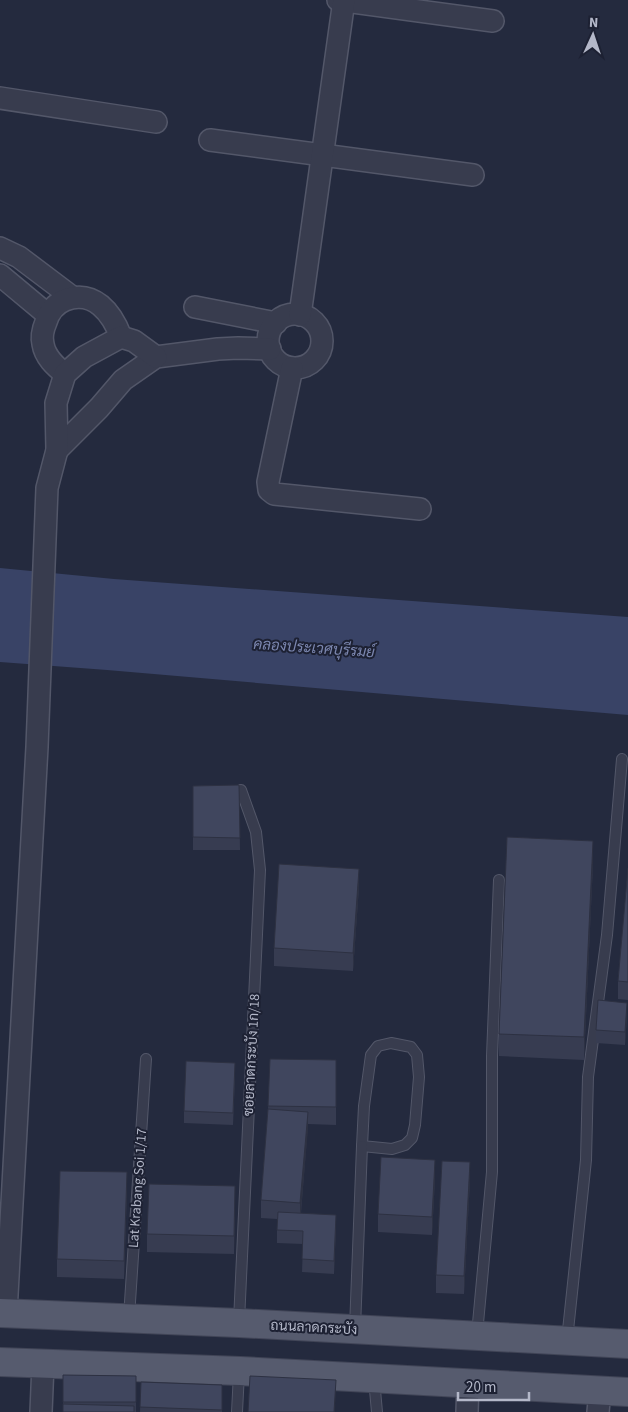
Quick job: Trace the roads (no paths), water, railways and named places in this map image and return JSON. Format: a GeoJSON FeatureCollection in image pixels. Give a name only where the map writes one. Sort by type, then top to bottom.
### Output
{"type":"FeatureCollection","features":[{"type":"Feature","properties":{"kind":"main road","name":"ถนนลาดกระบัง"},"geometry":{"type":"LineString","coordinates":[[3,1313],[239,1323],[628,1344]]}},
{"type":"Feature","properties":{"kind":"main road"},"geometry":{"type":"LineString","coordinates":[[0,1362],[240,1371],[468,1383],[599,1401],[628,1392]]}},
{"type":"Feature","properties":{"kind":"street"},"geometry":{"type":"LineString","coordinates":[[300,315],[342,0],[493,21]]}},
{"type":"Feature","properties":{"kind":"street"},"geometry":{"type":"LineString","coordinates":[[0,98],[156,122]]}},
{"type":"Feature","properties":{"kind":"street"},"geometry":{"type":"LineString","coordinates":[[210,140],[473,176]]}},
{"type":"Feature","properties":{"kind":"street"},"geometry":{"type":"LineString","coordinates":[[0,248],[19,256],[72,297]]}},
{"type":"Feature","properties":{"kind":"street"},"geometry":{"type":"LineString","coordinates":[[0,275],[48,315]]}},
{"type":"Feature","properties":{"kind":"street"},"geometry":{"type":"LineString","coordinates":[[65,374],[53,364],[43,344],[42,333],[48,315],[60,302],[72,297],[84,297],[99,304],[110,313],[116,322],[121,337]]}},
{"type":"Feature","properties":{"kind":"street"},"geometry":{"type":"LineString","coordinates":[[195,307],[276,323]]}},
{"type":"Feature","properties":{"kind":"street"},"geometry":{"type":"LineString","coordinates":[[291,315],[300,315],[307,317],[318,326],[322,340],[321,348],[313,361],[300,368],[292,368],[278,362],[270,349],[269,335],[276,323],[291,315]]}},
{"type":"Feature","properties":{"kind":"street"},"geometry":{"type":"LineString","coordinates":[[3,1313],[37,747],[47,488],[57,450],[56,403],[65,374],[84,357],[121,337],[134,341],[156,357]]}},
{"type":"Feature","properties":{"kind":"street"},"geometry":{"type":"LineString","coordinates":[[57,450],[123,380],[156,357],[238,348],[270,349]]}},
{"type":"Feature","properties":{"kind":"street"},"geometry":{"type":"LineString","coordinates":[[292,368],[268,482],[270,490],[274,494],[420,509]]}},
{"type":"Feature","properties":{"kind":"street"},"geometry":{"type":"LineString","coordinates":[[41,1412],[43,1364]]}},
{"type":"Feature","properties":{"kind":"street"},"geometry":{"type":"LineString","coordinates":[[467,1412],[468,1383]]}},
{"type":"Feature","properties":{"kind":"lane"},"geometry":{"type":"LineString","coordinates":[[567,1341],[586,1160],[588,1077],[607,935],[622,759]]}},
{"type":"Feature","properties":{"kind":"lane","name":"ซอยลาดกระบัง 1ก/18"},"geometry":{"type":"LineString","coordinates":[[239,1323],[260,870],[256,832],[241,790]]}},
{"type":"Feature","properties":{"kind":"lane"},"geometry":{"type":"LineString","coordinates":[[477,1336],[492,1172],[492,1056],[499,880]]}},
{"type":"Feature","properties":{"kind":"lane"},"geometry":{"type":"LineString","coordinates":[[355,1329],[362,1146],[364,1106],[371,1054],[378,1046],[390,1043],[411,1047],[417,1055],[419,1077],[412,1138],[405,1144],[392,1149],[362,1146]]}},
{"type":"Feature","properties":{"kind":"lane","name":"Lat Krabang Soi 1/17"},"geometry":{"type":"LineString","coordinates":[[129,1318],[146,1059]]}},
{"type":"Feature","properties":{"kind":"lane"},"geometry":{"type":"LineString","coordinates":[[237,1412],[240,1371]]}},
{"type":"Feature","properties":{"kind":"lane"},"geometry":{"type":"LineString","coordinates":[[374,1378],[377,1412]]}},
{"type":"Feature","properties":{"kind":"water","name":"คลองประเวศบุรีรมย์"},"geometry":{"type":"Polygon","coordinates":[[[0,568],[114,579],[628,617],[628,715],[0,662],[0,568]]]}}]}
